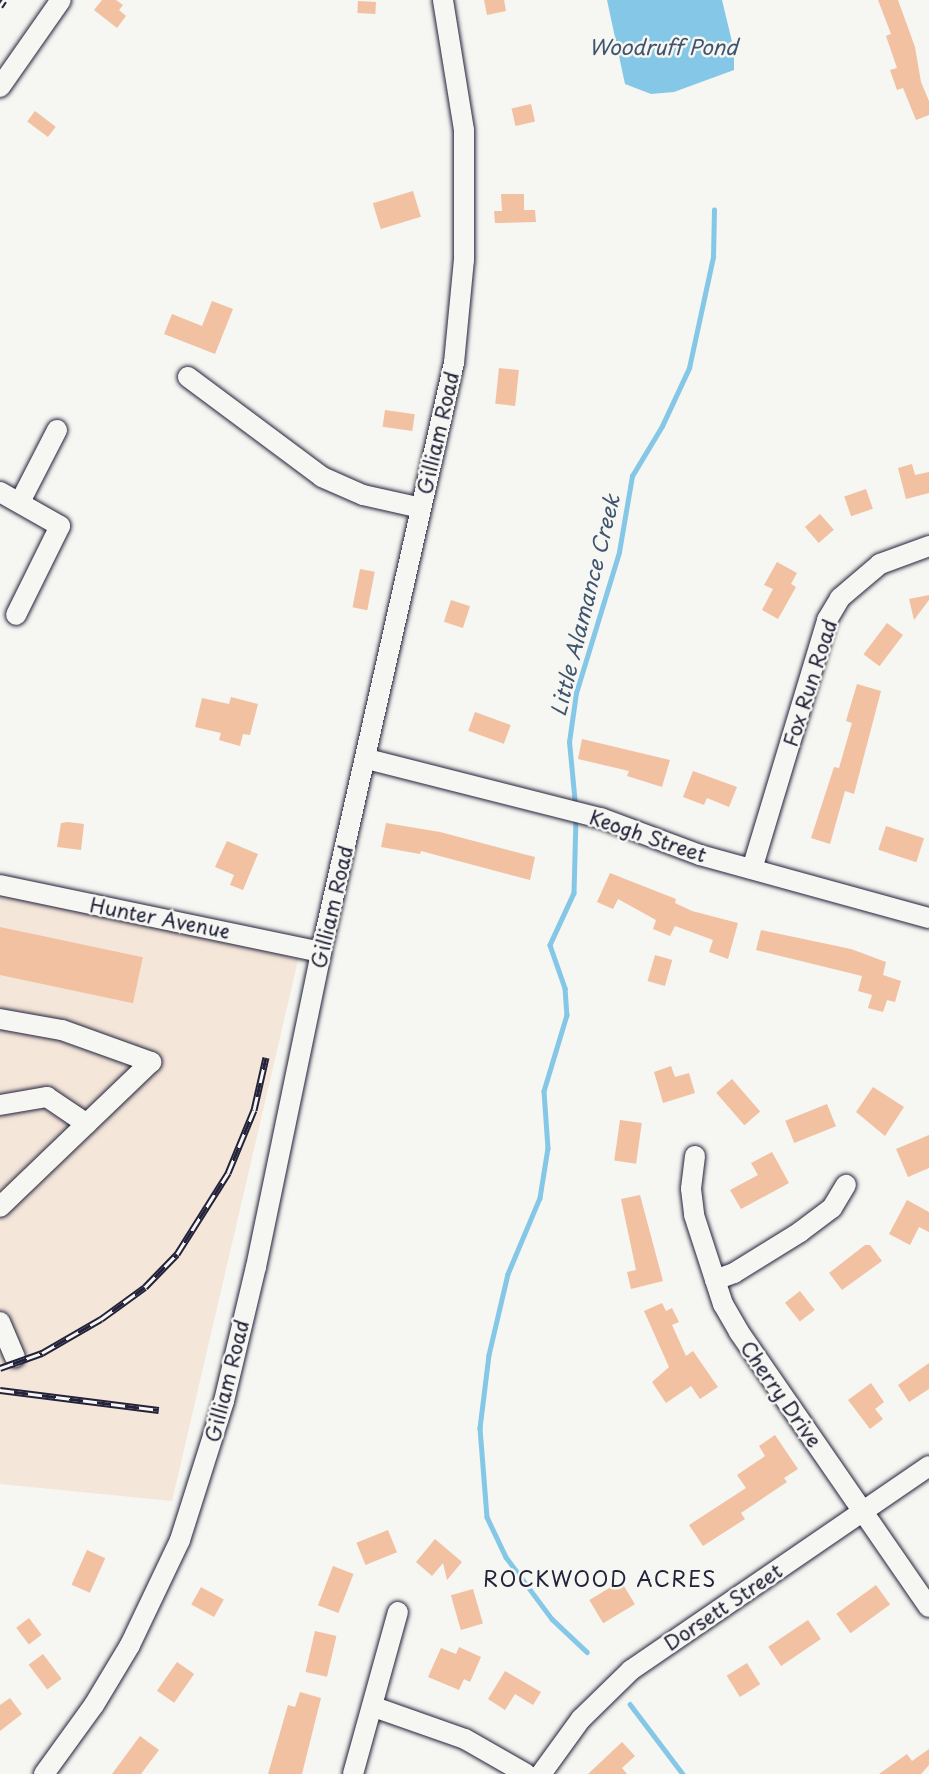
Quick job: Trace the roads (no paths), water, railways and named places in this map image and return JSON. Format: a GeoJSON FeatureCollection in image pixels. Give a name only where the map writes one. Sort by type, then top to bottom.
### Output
{"type":"FeatureCollection","features":[{"type":"Feature","properties":{"kind":"street"},"geometry":{"type":"LineString","coordinates":[[0,87],[61,0]]}},
{"type":"Feature","properties":{"kind":"street","name":"Gilliam Road"},"geometry":{"type":"LineString","coordinates":[[44,1774],[88,1714],[130,1645],[196,1497],[224,1401],[256,1267],[321,952],[367,759],[454,363],[464,260],[462,101],[443,0]]}},
{"type":"Feature","properties":{"kind":"street"},"geometry":{"type":"LineString","coordinates":[[188,377],[322,477],[363,495],[421,508]]}},
{"type":"Feature","properties":{"kind":"street"},"geometry":{"type":"LineString","coordinates":[[20,502],[57,430]]}},
{"type":"Feature","properties":{"kind":"street"},"geometry":{"type":"LineString","coordinates":[[0,492],[60,526],[16,615]]}},
{"type":"Feature","properties":{"kind":"street","name":"Fox Run Road"},"geometry":{"type":"LineString","coordinates":[[752,869],[827,620],[840,598],[880,564],[929,546]]}},
{"type":"Feature","properties":{"kind":"street","name":"Keogh Street"},"geometry":{"type":"LineString","coordinates":[[367,759],[601,818],[700,855],[929,918]]}},
{"type":"Feature","properties":{"kind":"street","name":"Hunter Avenue"},"geometry":{"type":"LineString","coordinates":[[0,885],[321,952]]}},
{"type":"Feature","properties":{"kind":"street"},"geometry":{"type":"LineString","coordinates":[[0,1019],[62,1030],[151,1062],[0,1207]]}},
{"type":"Feature","properties":{"kind":"street"},"geometry":{"type":"LineString","coordinates":[[0,1105],[47,1097],[87,1124]]}},
{"type":"Feature","properties":{"kind":"street","name":"Cherry Drive"},"geometry":{"type":"LineString","coordinates":[[695,1156],[691,1190],[694,1215],[715,1280],[739,1332],[929,1607]]}},
{"type":"Feature","properties":{"kind":"street"},"geometry":{"type":"LineString","coordinates":[[715,1280],[734,1273],[800,1232],[832,1208],[846,1185]]}},
{"type":"Feature","properties":{"kind":"street"},"geometry":{"type":"LineString","coordinates":[[0,1322],[15,1358]]}},
{"type":"Feature","properties":{"kind":"street","name":"Dorsett Street"},"geometry":{"type":"LineString","coordinates":[[541,1774],[581,1719],[631,1670],[929,1466]]}},
{"type":"Feature","properties":{"kind":"street"},"geometry":{"type":"LineString","coordinates":[[353,1774],[374,1707],[398,1611]]}},
{"type":"Feature","properties":{"kind":"street"},"geometry":{"type":"LineString","coordinates":[[374,1707],[465,1739],[526,1774]]}},
{"type":"Feature","properties":{"kind":"water","name":"Woodruff Pond"},"geometry":{"type":"Polygon","coordinates":[[[607,0],[722,0],[734,50],[734,70],[674,92],[651,94],[625,84],[607,0]]]}},
{"type":"Feature","properties":{"kind":"waterway","name":"Little Alamance Creek"},"geometry":{"type":"LineString","coordinates":[[575,805],[569,742],[576,693],[619,552],[632,476],[662,426],[689,368],[713,257],[714,210]]}},
{"type":"Feature","properties":{"kind":"waterway","name":"Little Alamance Creek"},"geometry":{"type":"LineString","coordinates":[[576,817],[574,893],[550,945],[565,988],[567,1015],[544,1091],[548,1148],[540,1198],[508,1274],[489,1355],[480,1428],[487,1517],[506,1557],[552,1619],[587,1652]]}},
{"type":"Feature","properties":{"kind":"waterway","name":"Little Alamance Creek"},"geometry":{"type":"LineString","coordinates":[[630,1704],[683,1774]]}},
{"type":"Feature","properties":{"kind":"railway"},"geometry":{"type":"LineString","coordinates":[[0,6],[4,0]]}},
{"type":"Feature","properties":{"kind":"railway"},"geometry":{"type":"LineString","coordinates":[[0,1368],[42,1353],[101,1319],[145,1287],[177,1254],[228,1173],[254,1110],[266,1057]]}},
{"type":"Feature","properties":{"kind":"railway"},"geometry":{"type":"LineString","coordinates":[[0,1390],[159,1410]]}},
{"type":"Feature","properties":{"kind":"district","name":"ROCKWOOD ACRES"},"geometry":{"type":"Point","coordinates":[600,1578]}}]}
